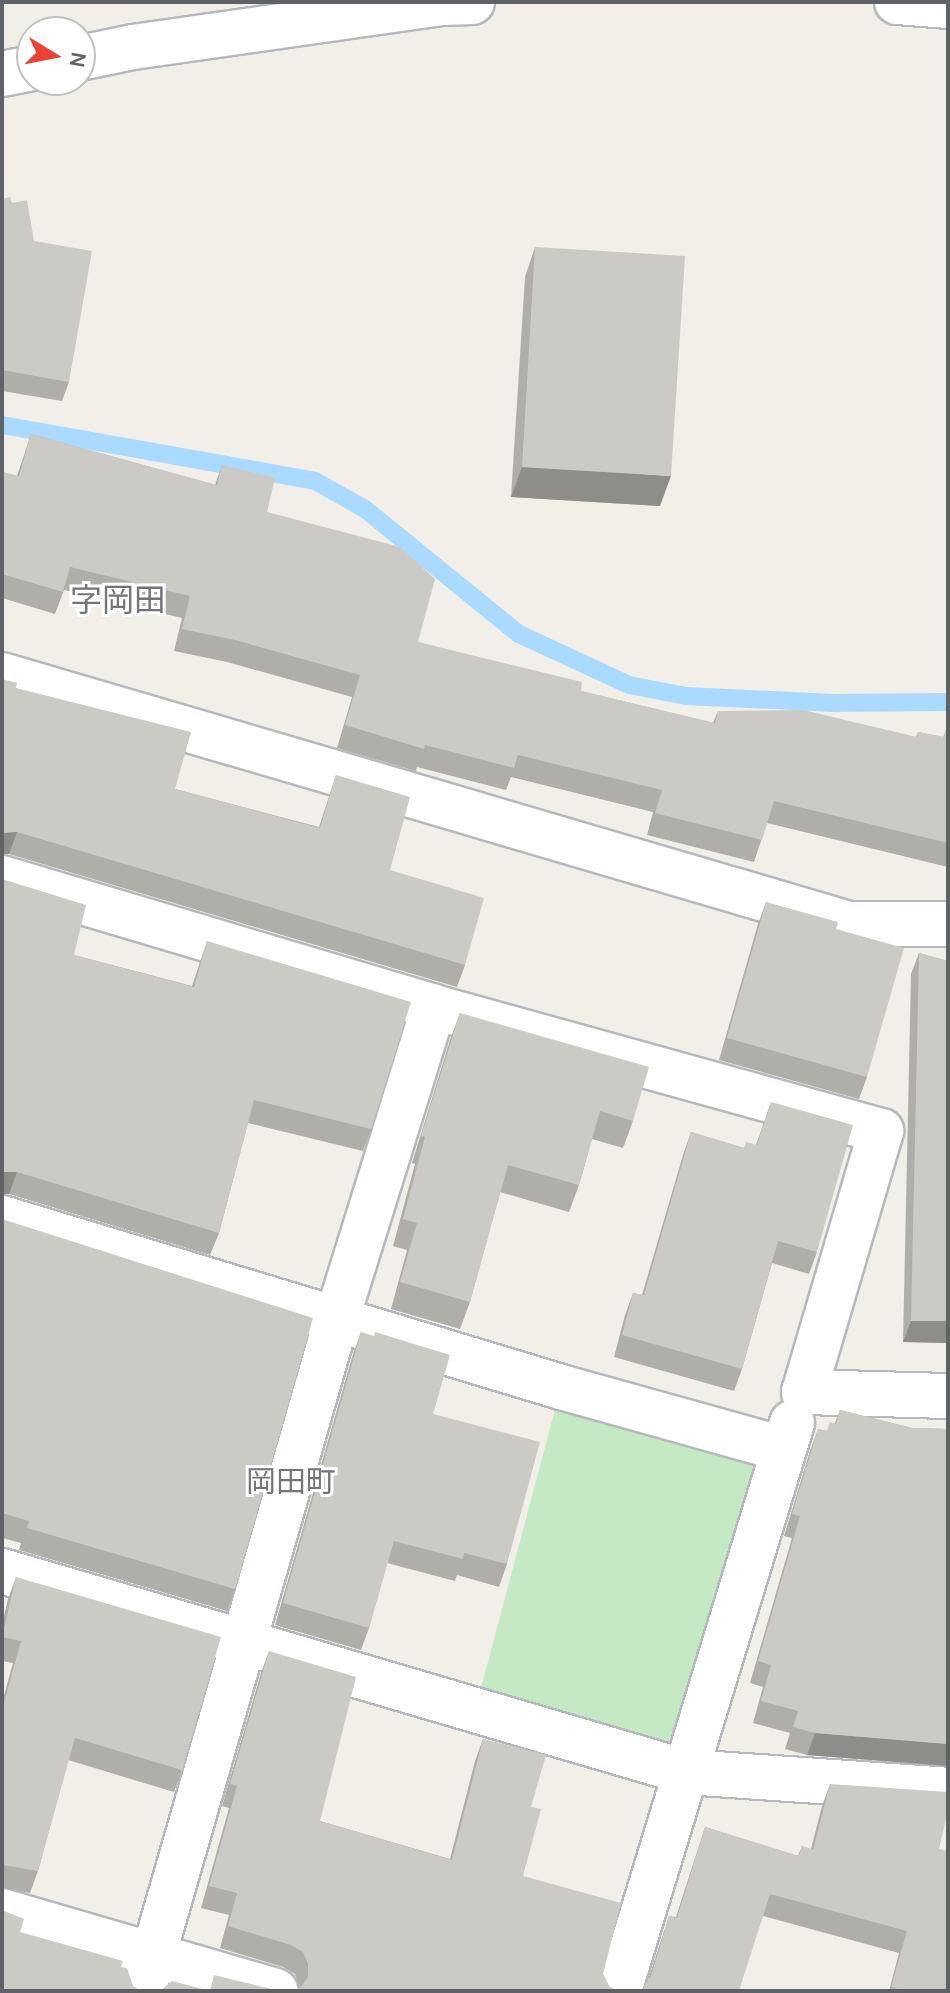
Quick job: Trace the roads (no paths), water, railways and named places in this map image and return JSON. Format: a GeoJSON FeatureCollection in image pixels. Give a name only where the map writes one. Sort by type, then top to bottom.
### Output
{"type":"FeatureCollection","features":[{"type":"Feature","properties":{"kind":"street"},"geometry":{"type":"LineString","coordinates":[[96,55],[444,3],[472,2]]}},
{"type":"Feature","properties":{"kind":"street"},"geometry":{"type":"LineString","coordinates":[[897,2],[948,6]]}},
{"type":"Feature","properties":{"kind":"street"},"geometry":{"type":"LineString","coordinates":[[2,675],[849,924],[948,924]]}},
{"type":"Feature","properties":{"kind":"street"},"geometry":{"type":"LineString","coordinates":[[2,878],[434,1007],[881,1131],[804,1392],[783,1449],[619,1991]]}},
{"type":"Feature","properties":{"kind":"street"},"geometry":{"type":"LineString","coordinates":[[148,1973],[337,1318],[434,1007]]}},
{"type":"Feature","properties":{"kind":"street"},"geometry":{"type":"LineString","coordinates":[[2,1218],[561,1387],[783,1449]]}},
{"type":"Feature","properties":{"kind":"street"},"geometry":{"type":"LineString","coordinates":[[804,1392],[948,1396]]}},
{"type":"Feature","properties":{"kind":"street"},"geometry":{"type":"LineString","coordinates":[[2,1571],[686,1772],[948,1790]]}},
{"type":"Feature","properties":{"kind":"street"},"geometry":{"type":"LineString","coordinates":[[2,1911],[148,1973],[276,1991]]}},
{"type":"Feature","properties":{"kind":"waterway"},"geometry":{"type":"LineString","coordinates":[[2,425],[315,481],[365,509],[519,634],[629,685],[686,696],[833,703],[948,702]]}},
{"type":"Feature","properties":{"kind":"district","name":"字岡田"},"geometry":{"type":"Point","coordinates":[118,601]}},
{"type":"Feature","properties":{"kind":"district","name":"岡田町"},"geometry":{"type":"Point","coordinates":[291,1482]}}]}
